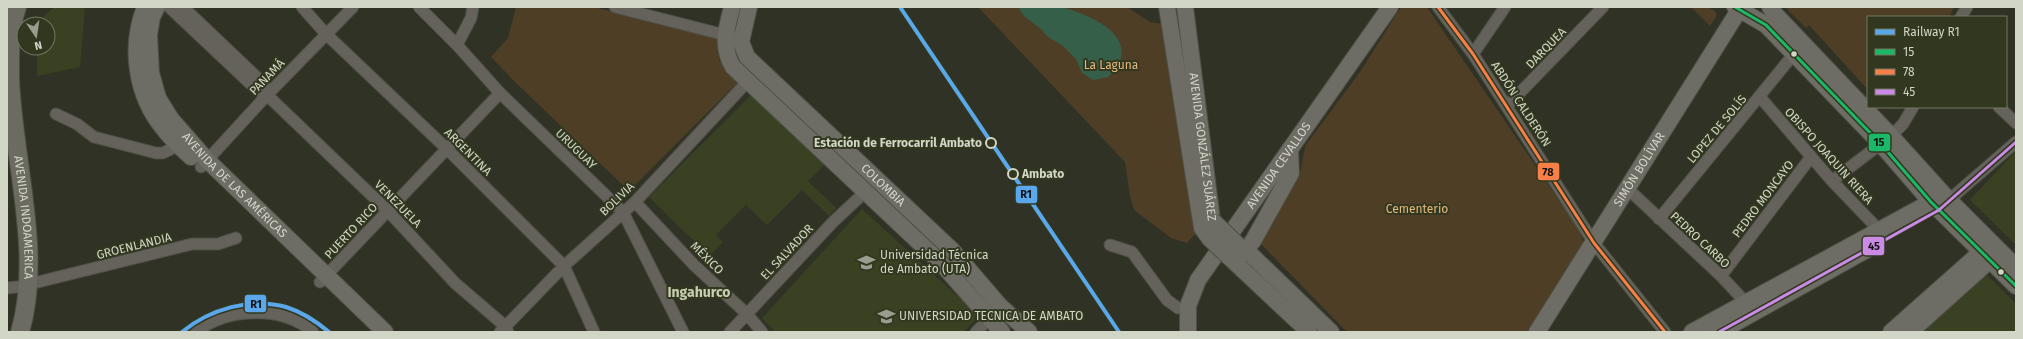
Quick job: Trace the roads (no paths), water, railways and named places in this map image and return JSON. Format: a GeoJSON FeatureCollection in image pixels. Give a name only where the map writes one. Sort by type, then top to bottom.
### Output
{"type":"FeatureCollection","features":[{"type":"Feature","properties":{"kind":"main road","name":"AVENIDA INDOAMERICA"},"geometry":{"type":"LineString","coordinates":[[17,7],[13,18],[10,52],[11,87],[24,199],[28,256],[33,284],[25,308],[20,332]]}},
{"type":"Feature","properties":{"kind":"main road","name":"AVENIDA DE LAS AMÉRICAS"},"geometry":{"type":"LineString","coordinates":[[145,7],[139,21],[136,38],[136,52],[139,76],[148,102],[162,128],[179,146],[204,163]]}},
{"type":"Feature","properties":{"kind":"main road","name":"AVENIDA DE LAS AMÉRICAS"},"geometry":{"type":"LineString","coordinates":[[156,7],[152,17],[148,51],[151,73],[158,98],[171,119],[204,163],[324,279],[385,332]]}},
{"type":"Feature","properties":{"kind":"main road"},"geometry":{"type":"LineString","coordinates":[[725,34],[732,7]]}},
{"type":"Feature","properties":{"kind":"main road"},"geometry":{"type":"LineString","coordinates":[[741,39],[749,7]]}},
{"type":"Feature","properties":{"kind":"main road","name":"AVENIDA GONZÁLEZ SUÁREZ"},"geometry":{"type":"LineString","coordinates":[[1167,7],[1210,238],[1237,253],[1325,330]]}},
{"type":"Feature","properties":{"kind":"main road","name":"AVENIDA GONZÁLEZ SUÁREZ"},"geometry":{"type":"LineString","coordinates":[[1185,7],[1206,216]]}},
{"type":"Feature","properties":{"kind":"main road","name":"AVENIDA CEVALLOS"},"geometry":{"type":"LineString","coordinates":[[1177,332],[1178,308],[1183,289],[1192,274],[1377,7]]}},
{"type":"Feature","properties":{"kind":"main road","name":"AVENIDA CEVALLOS"},"geometry":{"type":"LineString","coordinates":[[1188,332],[1188,306],[1191,294],[1198,280],[1390,7]]}},
{"type":"Feature","properties":{"kind":"main road"},"geometry":{"type":"LineString","coordinates":[[1770,7],[1886,139],[1940,204],[1991,251],[2016,266]]}},
{"type":"Feature","properties":{"kind":"main road"},"geometry":{"type":"LineString","coordinates":[[1739,8],[1766,25],[1794,55],[1886,139]]}},
{"type":"Feature","properties":{"kind":"main road","name":"SIMÓN BOLÍVAR"},"geometry":{"type":"LineString","coordinates":[[1537,332],[1594,243],[1739,8]]}},
{"type":"Feature","properties":{"kind":"main road","name":"COLOMBIA"},"geometry":{"type":"LineString","coordinates":[[725,34],[728,58],[733,67],[940,262],[1002,332]]}},
{"type":"Feature","properties":{"kind":"main road","name":"COLOMBIA"},"geometry":{"type":"LineString","coordinates":[[741,39],[747,57],[952,250],[1000,306],[1029,332]]}},
{"type":"Feature","properties":{"kind":"main road","name":"AVENIDA INDOAMERICA"},"geometry":{"type":"LineString","coordinates":[[21,56],[20,86],[38,235],[30,332]]}},
{"type":"Feature","properties":{"kind":"main road"},"geometry":{"type":"LineString","coordinates":[[1237,253],[1253,241],[1292,173],[1290,149]]}},
{"type":"Feature","properties":{"kind":"main road"},"geometry":{"type":"LineString","coordinates":[[1720,332],[1750,307],[1880,231],[1940,204]]}},
{"type":"Feature","properties":{"kind":"main road"},"geometry":{"type":"LineString","coordinates":[[1692,332],[1750,307],[1940,204]]}},
{"type":"Feature","properties":{"kind":"main road"},"geometry":{"type":"LineString","coordinates":[[1991,251],[2016,286]]}},
{"type":"Feature","properties":{"kind":"main road"},"geometry":{"type":"LineString","coordinates":[[1891,332],[1991,251]]}},
{"type":"Feature","properties":{"kind":"main road"},"geometry":{"type":"LineString","coordinates":[[1910,332],[1991,251]]}},
{"type":"Feature","properties":{"kind":"main road","name":"AVENIDA GONZÁLEZ SUÁREZ"},"geometry":{"type":"LineString","coordinates":[[1237,253],[1309,332]]}},
{"type":"Feature","properties":{"kind":"main road","name":"AVENIDA DE LAS AMÉRICAS"},"geometry":{"type":"LineString","coordinates":[[324,279],[372,332]]}},
{"type":"Feature","properties":{"kind":"street","name":"VENEZUELA"},"geometry":{"type":"LineString","coordinates":[[169,7],[257,90],[266,95],[388,211],[455,283],[504,330]]}},
{"type":"Feature","properties":{"kind":"street","name":"VENEZUELA"},"geometry":{"type":"LineString","coordinates":[[183,7],[264,84],[266,95]]}},
{"type":"Feature","properties":{"kind":"street","name":"ARGENTINA"},"geometry":{"type":"LineString","coordinates":[[302,7],[326,34],[446,149],[564,266],[594,332]]}},
{"type":"Feature","properties":{"kind":"street","name":"PANAMÁ"},"geometry":{"type":"LineString","coordinates":[[204,163],[266,95],[353,7]]}},
{"type":"Feature","properties":{"kind":"street","name":"URUGUAY"},"geometry":{"type":"LineString","coordinates":[[419,7],[457,45],[500,94],[623,212],[683,332]]}},
{"type":"Feature","properties":{"kind":"street"},"geometry":{"type":"LineString","coordinates":[[457,45],[470,18],[473,7]]}},
{"type":"Feature","properties":{"kind":"street"},"geometry":{"type":"LineString","coordinates":[[615,7],[741,39]]}},
{"type":"Feature","properties":{"kind":"street","name":"ABDÓN CALDERÓN"},"geometry":{"type":"LineString","coordinates":[[1438,7],[1473,54],[1594,243],[1665,332]]}},
{"type":"Feature","properties":{"kind":"street"},"geometry":{"type":"LineString","coordinates":[[1473,54],[1504,7]]}},
{"type":"Feature","properties":{"kind":"street","name":"DARQUEA"},"geometry":{"type":"LineString","coordinates":[[1507,106],[1603,7]]}},
{"type":"Feature","properties":{"kind":"street"},"geometry":{"type":"LineString","coordinates":[[1962,16],[1967,7]]}},
{"type":"Feature","properties":{"kind":"street","name":"LOPEZ DE SOLÍS"},"geometry":{"type":"LineString","coordinates":[[1659,219],[1794,55]]}},
{"type":"Feature","properties":{"kind":"street","name":"BOLIVIA"},"geometry":{"type":"LineString","coordinates":[[504,330],[564,266],[635,202],[748,81]]}},
{"type":"Feature","properties":{"kind":"street","name":"PUERTO RICO"},"geometry":{"type":"LineString","coordinates":[[324,279],[446,149],[500,94]]}},
{"type":"Feature","properties":{"kind":"street","name":"OBISPO JOAQUIN RIERA"},"geometry":{"type":"LineString","coordinates":[[1760,97],[1832,181],[1880,231]]}},
{"type":"Feature","properties":{"kind":"street"},"geometry":{"type":"LineString","coordinates":[[1832,181],[1903,124],[1912,108]]}},
{"type":"Feature","properties":{"kind":"street"},"geometry":{"type":"LineString","coordinates":[[2000,108],[2016,123]]}},
{"type":"Feature","properties":{"kind":"street"},"geometry":{"type":"LineString","coordinates":[[56,114],[77,124],[94,138],[156,153],[163,153],[179,146]]}},
{"type":"Feature","properties":{"kind":"street"},"geometry":{"type":"LineString","coordinates":[[1940,204],[2016,142]]}},
{"type":"Feature","properties":{"kind":"street","name":"PEDRO MONCAYO"},"geometry":{"type":"LineString","coordinates":[[1721,276],[1811,157]]}},
{"type":"Feature","properties":{"kind":"street","name":"PEDRO CARBO"},"geometry":{"type":"LineString","coordinates":[[1627,188],[1721,276],[1750,307]]}},
{"type":"Feature","properties":{"kind":"street","name":"EL SALVADOR"},"geometry":{"type":"LineString","coordinates":[[730,332],[833,222],[865,192]]}},
{"type":"Feature","properties":{"kind":"street","name":"MÉXICO"},"geometry":{"type":"LineString","coordinates":[[635,202],[694,266],[747,314],[762,332]]}},
{"type":"Feature","properties":{"kind":"street","name":"GROENLANDIA"},"geometry":{"type":"LineString","coordinates":[[7,288],[33,284],[192,244],[218,244],[236,238]]}},
{"type":"Feature","properties":{"kind":"street"},"geometry":{"type":"LineString","coordinates":[[1110,245],[1132,252],[1167,300],[1178,308]]}},
{"type":"Feature","properties":{"kind":"street"},"geometry":{"type":"LineString","coordinates":[[976,332],[1000,306]]}},
{"type":"Feature","properties":{"kind":"street"},"geometry":{"type":"LineString","coordinates":[[196,332],[215,320],[232,315],[262,313],[291,319],[313,332]]}},
{"type":"Feature","properties":{"kind":"rail line","name":"R1"},"geometry":{"type":"LineString","coordinates":[[900,7],[1119,332]]}},
{"type":"Feature","properties":{"kind":"rail line","name":"R1"},"geometry":{"type":"LineString","coordinates":[[182,332],[193,324],[218,311],[245,304],[259,303],[273,304],[292,309],[309,318],[329,332]]}},
{"type":"Feature","properties":{"kind":"place","name":"Estación de Ferrocarril Ambato"},"geometry":{"type":"Point","coordinates":[991,143]}},
{"type":"Feature","properties":{"kind":"place","name":"Ambato"},"geometry":{"type":"Point","coordinates":[1013,174]}},
{"type":"Feature","properties":{"kind":"place","name":"Universidad Técnica de Ambato (UTA)"},"geometry":{"type":"Point","coordinates":[867,262]}},
{"type":"Feature","properties":{"kind":"place","name":"UNIVERSIDAD TECNICA DE AMBATO"},"geometry":{"type":"Point","coordinates":[886,316]}},
{"type":"Feature","properties":{"kind":"district","name":"Ingahurco"},"geometry":{"type":"Point","coordinates":[699,292]}},
{"type":"Feature","properties":{"kind":"park label","name":"La Laguna"},"geometry":{"type":"Point","coordinates":[1111,65]}},
{"type":"Feature","properties":{"kind":"park label","name":"Cementerio"},"geometry":{"type":"Point","coordinates":[1417,209]}}]}
